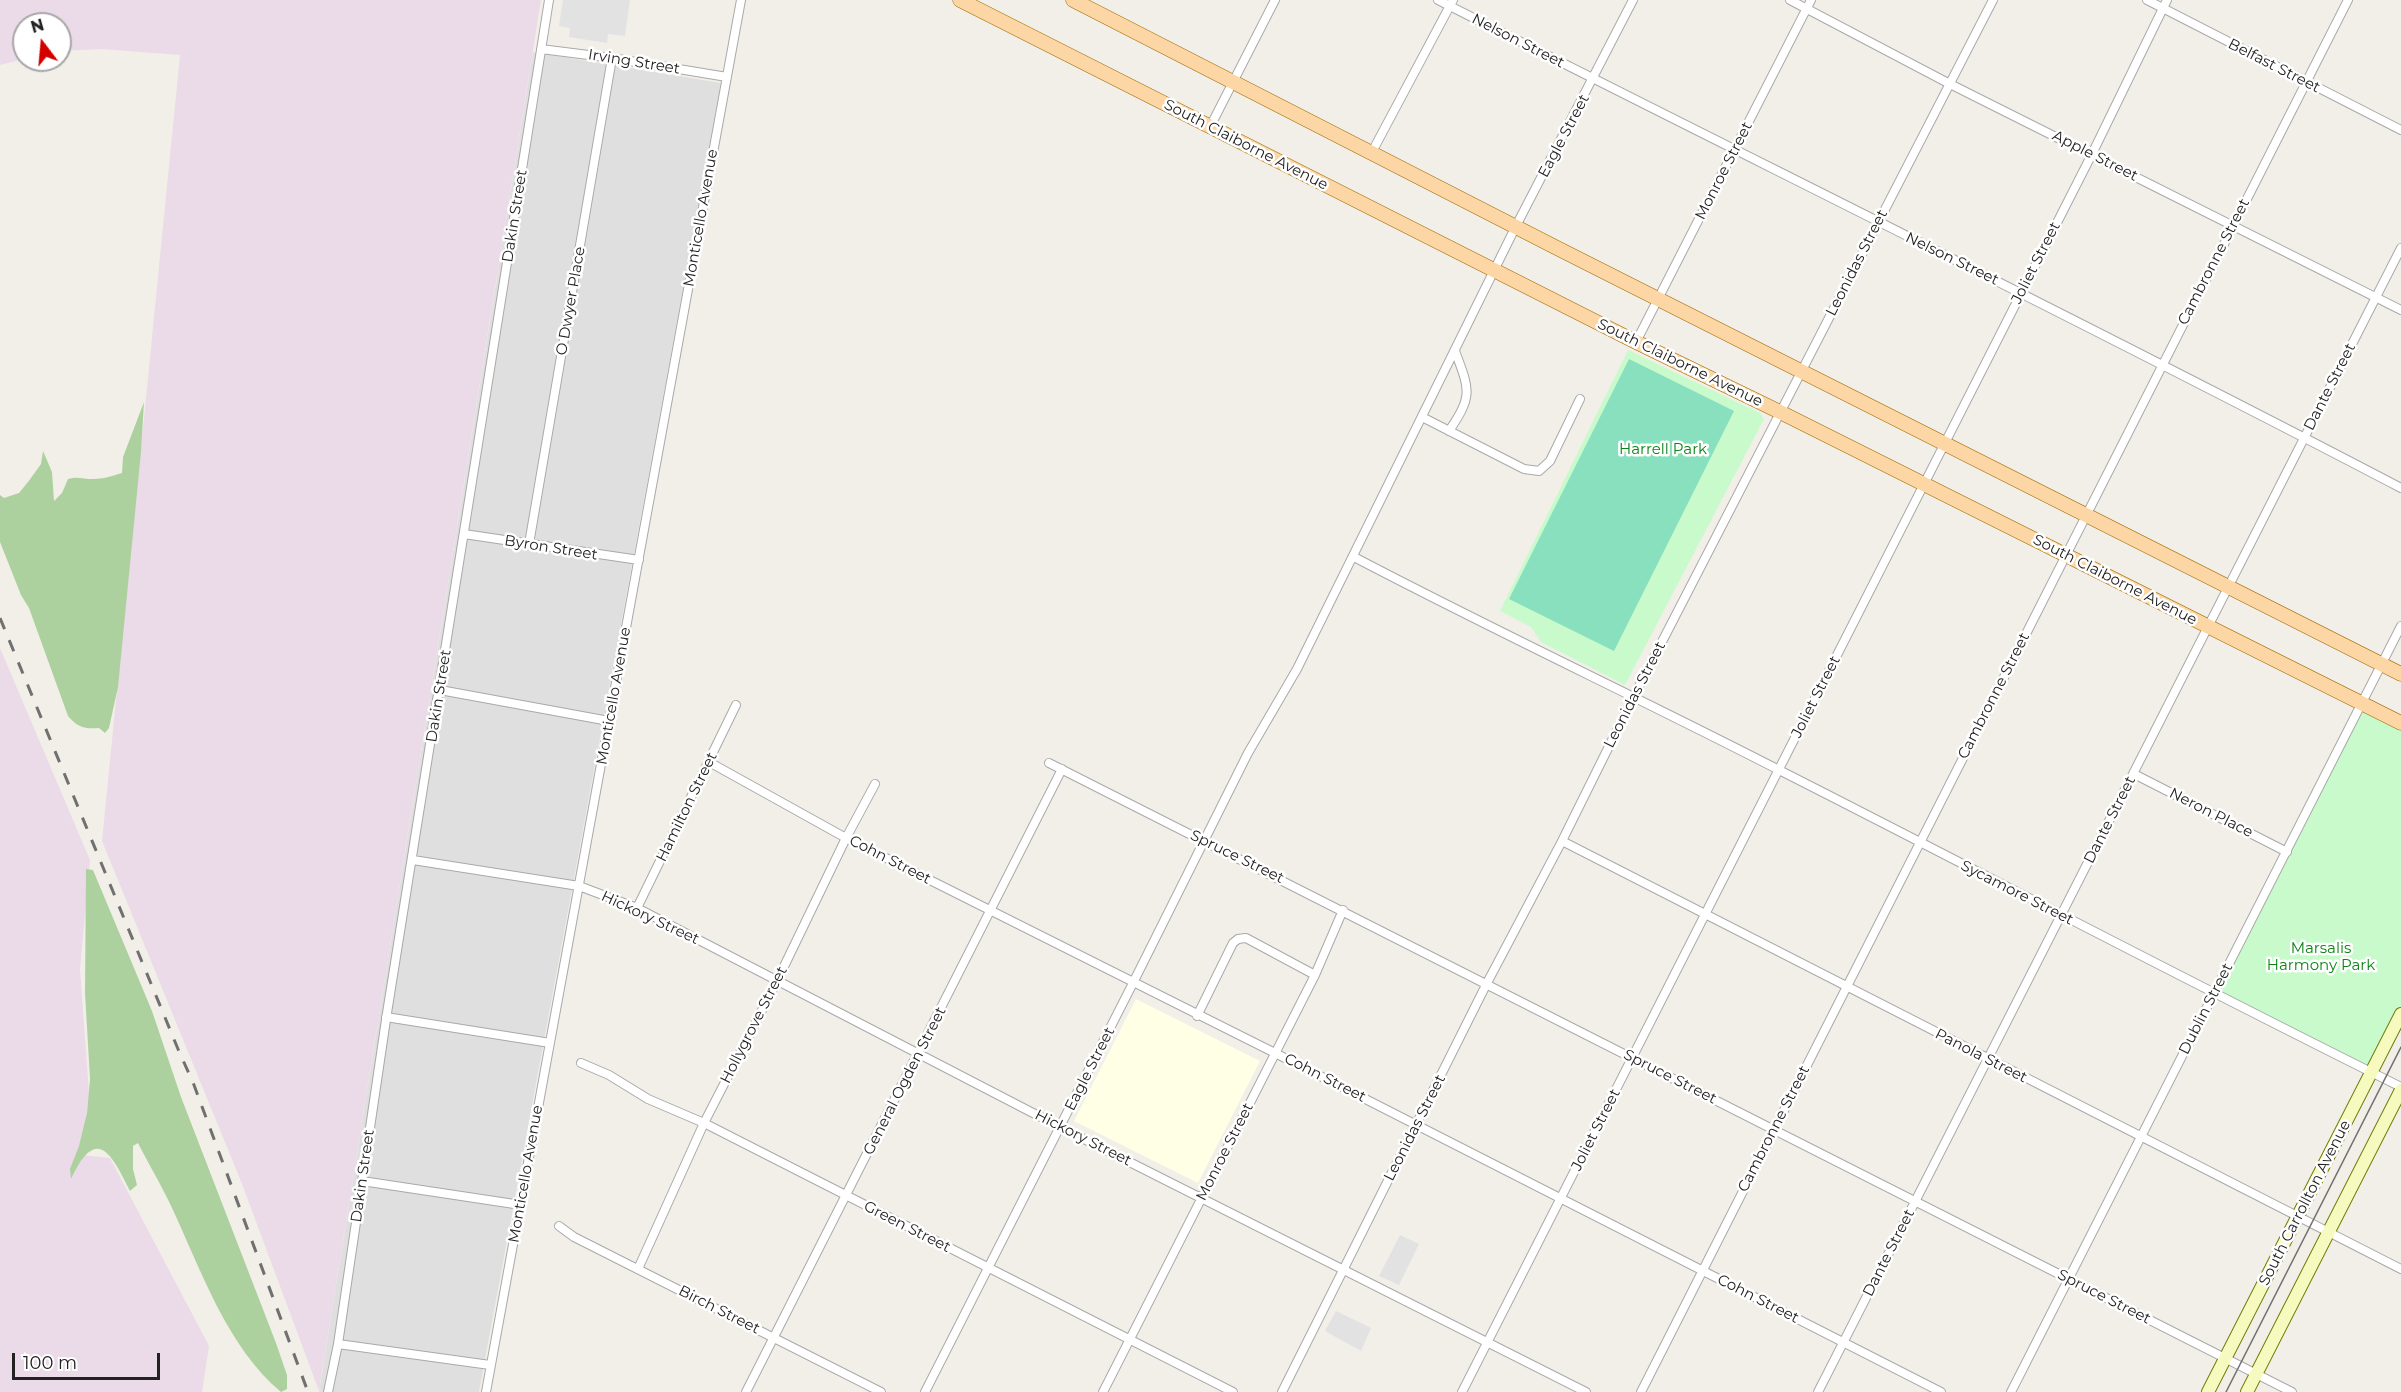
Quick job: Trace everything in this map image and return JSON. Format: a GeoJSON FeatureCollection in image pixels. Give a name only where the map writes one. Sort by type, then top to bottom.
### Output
{"type":"FeatureCollection","features":[{"type":"Feature","properties":{"kind":"main road","name":"South Claiborne Avenue"},"geometry":{"type":"LineString","coordinates":[[960,0],[1493,271],[2401,723]]}},
{"type":"Feature","properties":{"kind":"main road"},"geometry":{"type":"LineString","coordinates":[[1073,0],[1097,5],[1234,82],[2401,674]]}},
{"type":"Feature","properties":{"kind":"main road","name":"South Carrollton Avenue"},"geometry":{"type":"LineString","coordinates":[[2208,1392],[2401,1014]]}},
{"type":"Feature","properties":{"kind":"main road"},"geometry":{"type":"LineString","coordinates":[[2247,1392],[2401,1089]]}},
{"type":"Feature","properties":{"kind":"street","name":"Dakin Street"},"geometry":{"type":"LineString","coordinates":[[328,1392],[338,1344],[386,1017],[549,0]]}},
{"type":"Feature","properties":{"kind":"street","name":"Monticello Avenue"},"geometry":{"type":"LineString","coordinates":[[486,1392],[741,0]]}},
{"type":"Feature","properties":{"kind":"street"},"geometry":{"type":"LineString","coordinates":[[1210,127],[1275,0]]}},
{"type":"Feature","properties":{"kind":"street","name":"Nelson Street"},"geometry":{"type":"LineString","coordinates":[[1438,0],[1451,3],[1594,79],[1877,223],[2021,292],[2401,488]]}},
{"type":"Feature","properties":{"kind":"street","name":"Eagle Street"},"geometry":{"type":"LineString","coordinates":[[926,1392],[1248,753],[1292,677],[1354,557],[1493,271],[1633,0]]}},
{"type":"Feature","properties":{"kind":"street","name":"Apple Street"},"geometry":{"type":"LineString","coordinates":[[1790,0],[1809,4],[1950,84],[2401,310]]}},
{"type":"Feature","properties":{"kind":"street","name":"Leonidas Street"},"geometry":{"type":"LineString","coordinates":[[1282,1392],[1487,983],[1993,0]]}},
{"type":"Feature","properties":{"kind":"street","name":"Belfast Street"},"geometry":{"type":"LineString","coordinates":[[2147,0],[2165,4],[2307,83],[2401,130]]}},
{"type":"Feature","properties":{"kind":"street","name":"Cambronne Street"},"geometry":{"type":"LineString","coordinates":[[1641,1392],[2348,0]]}},
{"type":"Feature","properties":{"kind":"street"},"geometry":{"type":"LineString","coordinates":[[1372,152],[1451,3]]}},
{"type":"Feature","properties":{"kind":"street","name":"Monroe Street"},"geometry":{"type":"LineString","coordinates":[[1636,342],[1809,4]]}},
{"type":"Feature","properties":{"kind":"street","name":"Joliet Street"},"geometry":{"type":"LineString","coordinates":[[1462,1392],[2092,154],[2165,4]]}},
{"type":"Feature","properties":{"kind":"street","name":"Irving Street"},"geometry":{"type":"LineString","coordinates":[[541,49],[727,77]]}},
{"type":"Feature","properties":{"kind":"street","name":"O Dwyer Place"},"geometry":{"type":"LineString","coordinates":[[529,544],[612,58]]}},
{"type":"Feature","properties":{"kind":"street","name":"Dante Street"},"geometry":{"type":"LineString","coordinates":[[1818,1392],[1986,1059],[2210,627],[2401,248]]}},
{"type":"Feature","properties":{"kind":"street"},"geometry":{"type":"LineString","coordinates":[[1449,431],[1463,410],[1468,396],[1455,351]]}},
{"type":"Feature","properties":{"kind":"street"},"geometry":{"type":"LineString","coordinates":[[1422,417],[1524,469],[1539,471],[1550,461],[1580,399]]}},
{"type":"Feature","properties":{"kind":"street","name":"Byron Street"},"geometry":{"type":"LineString","coordinates":[[464,534],[639,561]]}},
{"type":"Feature","properties":{"kind":"street","name":"Sycamore Street"},"geometry":{"type":"LineString","coordinates":[[1354,557],[1466,616],[1779,770],[2401,1089]]}},
{"type":"Feature","properties":{"kind":"street","name":"Dublin Street"},"geometry":{"type":"LineString","coordinates":[[2011,1392],[2401,626]]}},
{"type":"Feature","properties":{"kind":"street"},"geometry":{"type":"LineString","coordinates":[[440,690],[609,721]]}},
{"type":"Feature","properties":{"kind":"street","name":"Hamilton Street"},"geometry":{"type":"LineString","coordinates":[[637,908],[736,705]]}},
{"type":"Feature","properties":{"kind":"street","name":"Cohn Street"},"geometry":{"type":"LineString","coordinates":[[709,762],[846,838],[1197,1016],[1275,1053],[1941,1392]]}},
{"type":"Feature","properties":{"kind":"street","name":"Spruce Street"},"geometry":{"type":"LineString","coordinates":[[1049,763],[2292,1392]]}},
{"type":"Feature","properties":{"kind":"street","name":"General Ogden Street"},"geometry":{"type":"LineString","coordinates":[[746,1392],[992,911],[1062,769]]}},
{"type":"Feature","properties":{"kind":"street","name":"Neron Place"},"geometry":{"type":"LineString","coordinates":[[2134,774],[2287,852]]}},
{"type":"Feature","properties":{"kind":"street","name":"Hollygrove Street"},"geometry":{"type":"LineString","coordinates":[[639,1269],[704,1123],[777,981],[846,838],[876,784]]}},
{"type":"Feature","properties":{"kind":"street","name":"Panola Street"},"geometry":{"type":"LineString","coordinates":[[1562,841],[2401,1269]]}},
{"type":"Feature","properties":{"kind":"street","name":"Hickory Street"},"geometry":{"type":"LineString","coordinates":[[412,860],[579,886],[637,908],[1060,1127],[1586,1392]]}},
{"type":"Feature","properties":{"kind":"street","name":"Monroe Street"},"geometry":{"type":"LineString","coordinates":[[1103,1392],[1315,975],[1343,910]]}},
{"type":"Feature","properties":{"kind":"street"},"geometry":{"type":"LineString","coordinates":[[1197,1016],[1233,943],[1241,938],[1246,938],[1315,975]]}},
{"type":"Feature","properties":{"kind":"street"},"geometry":{"type":"LineString","coordinates":[[386,1017],[550,1043]]}},
{"type":"Feature","properties":{"kind":"street","name":"Green Street"},"geometry":{"type":"LineString","coordinates":[[581,1063],[609,1075],[648,1099],[704,1123],[1233,1392]]}},
{"type":"Feature","properties":{"kind":"street"},"geometry":{"type":"LineString","coordinates":[[362,1181],[521,1205]]}},
{"type":"Feature","properties":{"kind":"street","name":"Birch Street"},"geometry":{"type":"LineString","coordinates":[[559,1226],[574,1237],[881,1392]]}},
{"type":"Feature","properties":{"kind":"street"},"geometry":{"type":"LineString","coordinates":[[338,1344],[490,1365]]}},
{"type":"Feature","properties":{"kind":"shaded area"},"geometry":{"type":"Polygon","coordinates":[[[0,0],[541,0],[319,1391],[242,1184],[102,841],[180,55],[101,49],[72,50],[72,12],[12,12],[12,62],[0,65],[0,0]]]}},
{"type":"Feature","properties":{"kind":"shaded area"},"geometry":{"type":"Polygon","coordinates":[[[563,0],[630,0],[625,36],[608,34],[607,43],[569,37],[570,28],[559,26],[563,0]]]}},
{"type":"Feature","properties":{"kind":"shaded area"},"geometry":{"type":"Polygon","coordinates":[[[533,52],[721,83],[479,1392],[319,1392],[533,52]]]}},
{"type":"Feature","properties":{"kind":"shaded area"},"geometry":{"type":"Polygon","coordinates":[[[0,648],[90,860],[80,969],[89,1093],[82,1155],[110,1158],[209,1346],[202,1392],[0,1392],[0,648]]]}},
{"type":"Feature","properties":{"kind":"shaded area"},"geometry":{"type":"Polygon","coordinates":[[[1136,999],[1260,1061],[1198,1183],[1074,1121],[1136,999]]]}},
{"type":"Feature","properties":{"kind":"shaded area"},"geometry":{"type":"Polygon","coordinates":[[[1400,1235],[1419,1244],[1399,1285],[1379,1276],[1400,1235]]]}},
{"type":"Feature","properties":{"kind":"shaded area"},"geometry":{"type":"Polygon","coordinates":[[[1336,1311],[1371,1328],[1361,1351],[1325,1331],[1336,1311]]]}},
{"type":"Feature","properties":{"kind":"green space","name":"Harrell Park"},"geometry":{"type":"Polygon","coordinates":[[[1628,350],[1760,413],[1764,419],[1625,685],[1541,642],[1531,627],[1500,611],[1628,350]]]}},
{"type":"Feature","properties":{"kind":"green space","name":"Harrell Park"},"geometry":{"type":"Polygon","coordinates":[[[1629,359],[1734,411],[1614,651],[1509,599],[1629,359]]]}},
{"type":"Feature","properties":{"kind":"green space"},"geometry":{"type":"Polygon","coordinates":[[[144,402],[118,687],[109,728],[105,733],[99,728],[86,728],[79,725],[68,716],[29,608],[21,595],[0,542],[0,495],[4,498],[19,493],[41,464],[43,451],[52,472],[54,501],[62,493],[68,479],[100,478],[122,473],[123,457],[144,402]]]}},
{"type":"Feature","properties":{"kind":"green space","name":"Marsalis Harmony Park"},"geometry":{"type":"Polygon","coordinates":[[[2362,703],[2401,723],[2401,1014],[2371,1072],[2214,993],[2362,703]]]}},
{"type":"Feature","properties":{"kind":"green space"},"geometry":{"type":"Polygon","coordinates":[[[86,869],[93,870],[152,1011],[181,1097],[276,1343],[287,1375],[287,1389],[281,1392],[262,1374],[230,1330],[138,1143],[133,1146],[133,1169],[137,1185],[130,1191],[117,1166],[104,1150],[96,1149],[89,1152],[80,1162],[71,1179],[70,1169],[79,1146],[87,1113],[90,1079],[85,993],[86,869]]]}},
{"type":"Feature","properties":{"kind":"tram line"},"geometry":{"type":"LineString","coordinates":[[2226,1392],[2401,1047]]}},
{"type":"Feature","properties":{"kind":"railway"},"geometry":{"type":"LineString","coordinates":[[0,618],[194,1085],[308,1392]]}}]}
